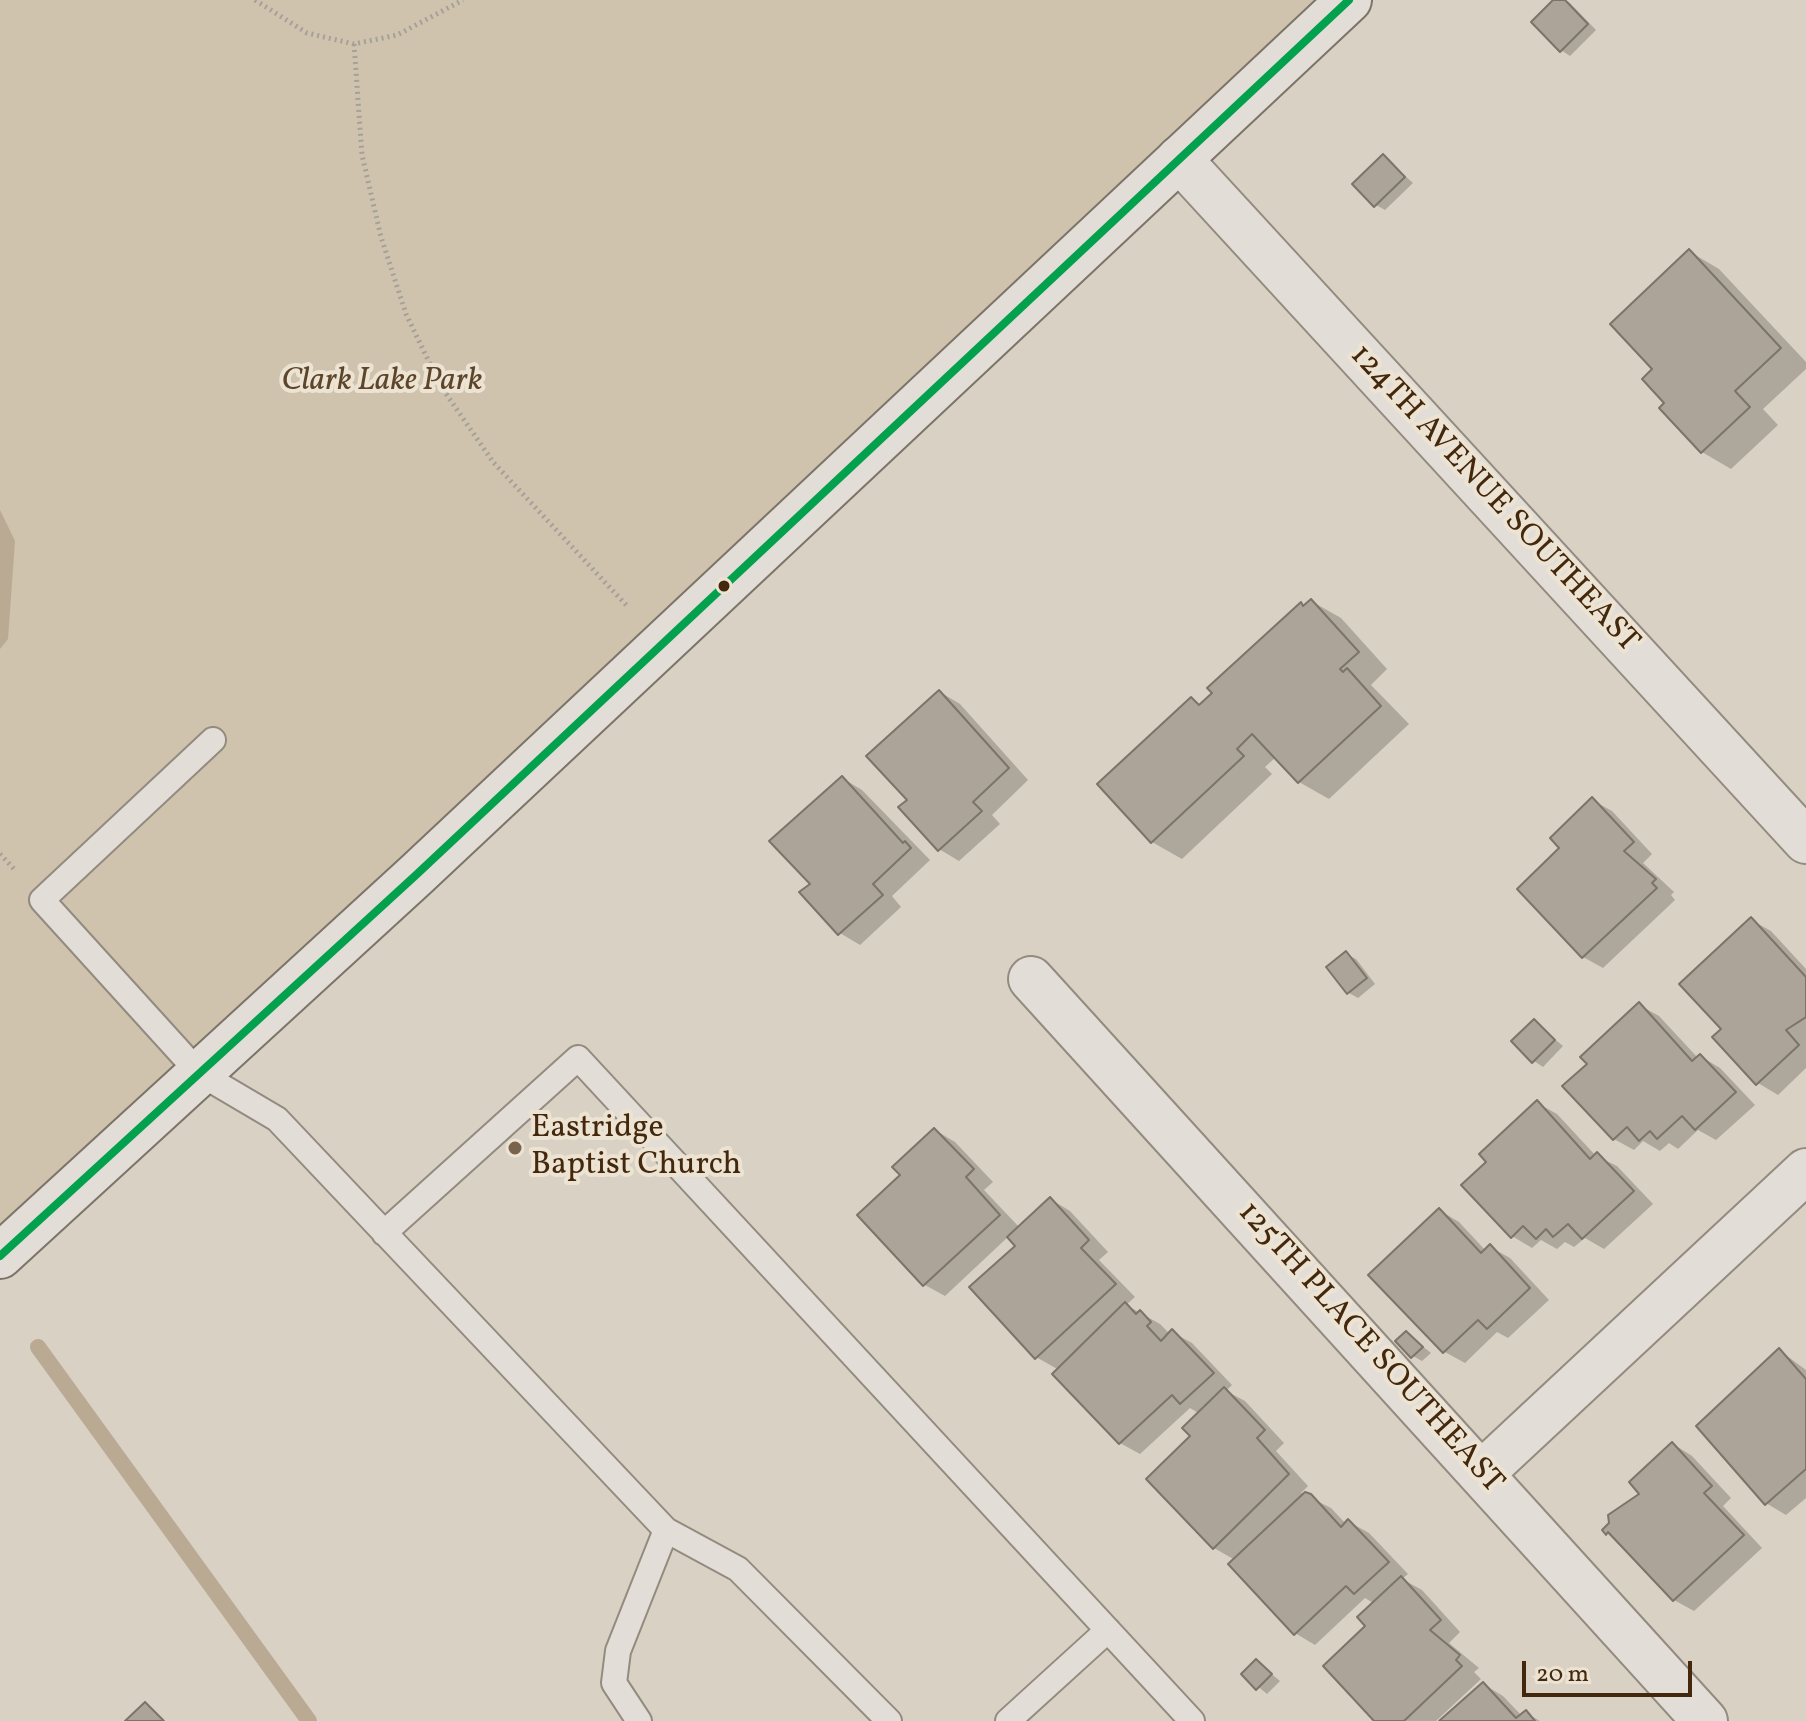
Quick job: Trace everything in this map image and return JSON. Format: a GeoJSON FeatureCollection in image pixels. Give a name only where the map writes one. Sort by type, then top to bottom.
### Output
{"type":"FeatureCollection","features":[{"type":"Feature","properties":{"kind":"street"},"geometry":{"type":"LineString","coordinates":[[0,1256],[662,644],[1349,0]]}},
{"type":"Feature","properties":{"kind":"street","name":"124TH AVENUE SOUTHEAST"},"geometry":{"type":"LineString","coordinates":[[1179,159],[1806,841]]}},
{"type":"Feature","properties":{"kind":"street","name":"125TH PLACE SOUTHEAST"},"geometry":{"type":"LineString","coordinates":[[1031,979],[1705,1721]]}},
{"type":"Feature","properties":{"kind":"street"},"geometry":{"type":"LineString","coordinates":[[1482,1473],[1806,1171]]}},
{"type":"Feature","properties":{"kind":"lane"},"geometry":{"type":"LineString","coordinates":[[213,740],[42,900],[199,1073],[277,1119],[666,1530],[738,1569],[889,1721]]}},
{"type":"Feature","properties":{"kind":"lane"},"geometry":{"type":"LineString","coordinates":[[384,1233],[578,1058],[1192,1721]]}},
{"type":"Feature","properties":{"kind":"lane"},"geometry":{"type":"LineString","coordinates":[[639,1721],[614,1683],[618,1651],[666,1530]]}},
{"type":"Feature","properties":{"kind":"lane"},"geometry":{"type":"LineString","coordinates":[[1008,1721],[1108,1630]]}},
{"type":"Feature","properties":{"kind":"path"},"geometry":{"type":"LineString","coordinates":[[255,0],[307,33],[354,44],[397,35],[463,0]]}},
{"type":"Feature","properties":{"kind":"path"},"geometry":{"type":"LineString","coordinates":[[354,44],[362,155],[381,237],[406,314],[440,385],[493,462],[662,644]]}},
{"type":"Feature","properties":{"kind":"green space","name":"Clark Lake Park"},"geometry":{"type":"Polygon","coordinates":[[[0,0],[1349,0],[0,1256],[0,0]]]}},
{"type":"Feature","properties":{"kind":"shaded area"},"geometry":{"type":"Polygon","coordinates":[[[0,510],[15,541],[8,639],[0,649],[0,510]]]}},
{"type":"Feature","properties":{"kind":"building"},"geometry":{"type":"Polygon","coordinates":[[[1553,0],[1565,0],[1588,24],[1560,52],[1531,22],[1553,0]]]}},
{"type":"Feature","properties":{"kind":"building"},"geometry":{"type":"Polygon","coordinates":[[[1383,154],[1405,177],[1374,207],[1352,184],[1383,154]]]}},
{"type":"Feature","properties":{"kind":"building"},"geometry":{"type":"Polygon","coordinates":[[[1689,249],[1781,348],[1735,391],[1750,407],[1701,453],[1659,408],[1664,403],[1642,379],[1652,369],[1610,324],[1689,249]]]}},
{"type":"Feature","properties":{"kind":"building"},"geometry":{"type":"Polygon","coordinates":[[[1311,599],[1359,652],[1340,669],[1343,672],[1347,668],[1381,706],[1298,783],[1252,734],[1237,749],[1244,756],[1151,843],[1097,784],[1191,697],[1199,705],[1212,693],[1207,688],[1301,602],[1303,606],[1311,599]]]}},
{"type":"Feature","properties":{"kind":"building"},"geometry":{"type":"Polygon","coordinates":[[[939,690],[1009,768],[973,802],[982,811],[938,851],[898,807],[907,800],[866,756],[939,690]]]}},
{"type":"Feature","properties":{"kind":"building"},"geometry":{"type":"Polygon","coordinates":[[[842,776],[911,848],[873,884],[883,895],[838,935],[799,892],[810,884],[769,841],[842,776]]]}},
{"type":"Feature","properties":{"kind":"building"},"geometry":{"type":"Polygon","coordinates":[[[1592,797],[1634,842],[1624,851],[1656,879],[1652,883],[1657,888],[1582,958],[1517,889],[1559,848],[1550,838],[1592,797]]]}},
{"type":"Feature","properties":{"kind":"building"},"geometry":{"type":"Polygon","coordinates":[[[1751,917],[1806,977],[1806,1017],[1786,1030],[1799,1045],[1756,1085],[1712,1037],[1721,1029],[1679,984],[1751,917]]]}},
{"type":"Feature","properties":{"kind":"building"},"geometry":{"type":"Polygon","coordinates":[[[1346,951],[1367,978],[1347,994],[1326,967],[1346,951]]]}},
{"type":"Feature","properties":{"kind":"building"},"geometry":{"type":"Polygon","coordinates":[[[1639,1002],[1692,1061],[1700,1054],[1736,1092],[1695,1130],[1682,1116],[1657,1139],[1650,1131],[1639,1141],[1627,1127],[1613,1140],[1562,1086],[1587,1064],[1580,1057],[1639,1002]]]}},
{"type":"Feature","properties":{"kind":"building"},"geometry":{"type":"Polygon","coordinates":[[[1534,1019],[1555,1040],[1532,1063],[1511,1041],[1534,1019]]]}},
{"type":"Feature","properties":{"kind":"building"},"geometry":{"type":"Polygon","coordinates":[[[1537,1100],[1590,1159],[1597,1152],[1634,1191],[1582,1239],[1568,1224],[1553,1237],[1546,1229],[1536,1239],[1523,1226],[1511,1238],[1461,1185],[1486,1162],[1479,1154],[1537,1100]]]}},
{"type":"Feature","properties":{"kind":"building"},"geometry":{"type":"Polygon","coordinates":[[[934,1128],[974,1169],[966,1177],[1000,1215],[923,1286],[857,1215],[900,1175],[892,1167],[934,1128]]]}},
{"type":"Feature","properties":{"kind":"building"},"geometry":{"type":"Polygon","coordinates":[[[1050,1197],[1089,1240],[1081,1248],[1116,1284],[1035,1359],[969,1287],[1015,1246],[1007,1237],[1050,1197]]]}},
{"type":"Feature","properties":{"kind":"building"},"geometry":{"type":"Polygon","coordinates":[[[1439,1208],[1481,1253],[1490,1244],[1530,1288],[1487,1329],[1478,1320],[1443,1353],[1368,1275],[1439,1208]]]}},
{"type":"Feature","properties":{"kind":"building"},"geometry":{"type":"Polygon","coordinates":[[[1125,1302],[1136,1314],[1140,1310],[1151,1322],[1147,1326],[1161,1341],[1172,1329],[1214,1373],[1180,1404],[1172,1395],[1119,1444],[1052,1374],[1125,1302]]]}},
{"type":"Feature","properties":{"kind":"building"},"geometry":{"type":"Polygon","coordinates":[[[1406,1331],[1423,1347],[1411,1358],[1395,1341],[1406,1331]]]}},
{"type":"Feature","properties":{"kind":"building"},"geometry":{"type":"Polygon","coordinates":[[[1779,1348],[1806,1379],[1806,1469],[1765,1505],[1696,1426],[1779,1348]]]}},
{"type":"Feature","properties":{"kind":"building"},"geometry":{"type":"Polygon","coordinates":[[[1224,1387],[1265,1430],[1257,1438],[1289,1474],[1213,1549],[1146,1479],[1190,1436],[1182,1428],[1224,1387]]]}},
{"type":"Feature","properties":{"kind":"building"},"geometry":{"type":"Polygon","coordinates":[[[1672,1442],[1712,1486],[1704,1493],[1744,1535],[1673,1601],[1608,1532],[1606,1535],[1602,1530],[1609,1523],[1608,1515],[1639,1494],[1629,1482],[1672,1442]]]}},
{"type":"Feature","properties":{"kind":"building"},"geometry":{"type":"Polygon","coordinates":[[[1305,1492],[1311,1494],[1341,1527],[1348,1519],[1389,1562],[1354,1594],[1346,1586],[1294,1635],[1228,1564],[1305,1492]]]}},
{"type":"Feature","properties":{"kind":"building"},"geometry":{"type":"Polygon","coordinates":[[[1401,1576],[1441,1620],[1430,1630],[1460,1655],[1456,1660],[1462,1666],[1404,1721],[1374,1721],[1323,1666],[1365,1626],[1357,1617],[1401,1576]]]}},
{"type":"Feature","properties":{"kind":"building"},"geometry":{"type":"Polygon","coordinates":[[[1256,1659],[1272,1674],[1256,1690],[1241,1674],[1256,1659]]]}},
{"type":"Feature","properties":{"kind":"building"},"geometry":{"type":"Polygon","coordinates":[[[1483,1682],[1516,1718],[1526,1710],[1535,1721],[1439,1721],[1483,1682]]]}},
{"type":"Feature","properties":{"kind":"building"},"geometry":{"type":"Polygon","coordinates":[[[145,1702],[164,1721],[125,1721],[145,1702]]]}},
{"type":"Feature","properties":{"kind":"waterway"},"geometry":{"type":"LineString","coordinates":[[38,1347],[309,1721]]}},
{"type":"Feature","properties":{"kind":"transit line"},"geometry":{"type":"LineString","coordinates":[[0,1256],[416,875],[1349,0]]}},
{"type":"Feature","properties":{"kind":"place","name":"Eastridge Baptist Church"},"geometry":{"type":"Point","coordinates":[515,1148]}}]}
